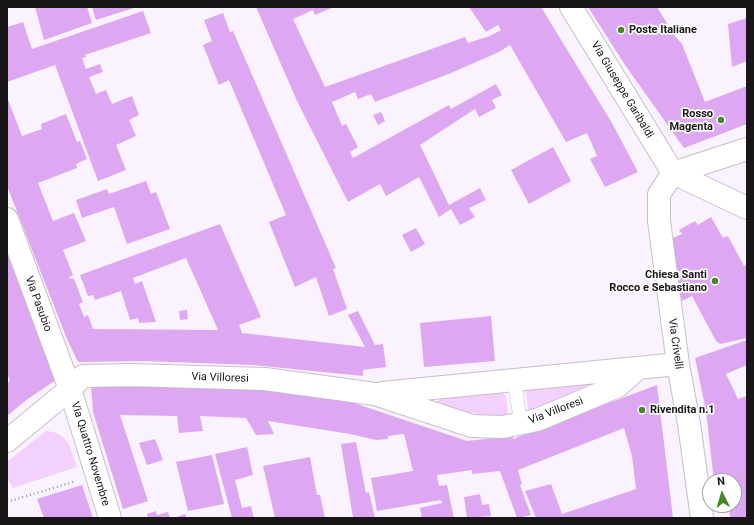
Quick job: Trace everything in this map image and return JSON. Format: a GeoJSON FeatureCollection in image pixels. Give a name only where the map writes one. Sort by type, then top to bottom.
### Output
{"type":"FeatureCollection","features":[{"type":"Feature","properties":{"kind":"street","name":"Via Giuseppe Garibaldi"},"geometry":{"type":"LineString","coordinates":[[577,9],[673,173]]}},
{"type":"Feature","properties":{"kind":"street"},"geometry":{"type":"LineString","coordinates":[[673,173],[747,149]]}},
{"type":"Feature","properties":{"kind":"street"},"geometry":{"type":"LineString","coordinates":[[673,173],[747,208]]}},
{"type":"Feature","properties":{"kind":"street","name":"Via Crivelli"},"geometry":{"type":"LineString","coordinates":[[673,173],[659,194],[659,221],[678,364],[689,424],[702,518]]}},
{"type":"Feature","properties":{"kind":"street","name":"Via Pasubio"},"geometry":{"type":"LineString","coordinates":[[7,219],[70,389]]}},
{"type":"Feature","properties":{"kind":"street","name":"Via Villoresi"},"geometry":{"type":"LineString","coordinates":[[375,394],[514,379],[637,369],[678,364]]}},
{"type":"Feature","properties":{"kind":"street","name":"Via Villoresi"},"geometry":{"type":"LineString","coordinates":[[7,441],[70,389],[83,376],[132,375],[265,379],[375,394],[472,426],[503,427],[537,420],[618,386],[637,369]]}},
{"type":"Feature","properties":{"kind":"street","name":"Via Quattro Novembre"},"geometry":{"type":"LineString","coordinates":[[70,389],[110,518]]}},
{"type":"Feature","properties":{"kind":"lane"},"geometry":{"type":"LineString","coordinates":[[514,379],[520,424]]}},
{"type":"Feature","properties":{"kind":"path"},"geometry":{"type":"LineString","coordinates":[[7,502],[96,475]]}},
{"type":"Feature","properties":{"kind":"shaded area"},"geometry":{"type":"Polygon","coordinates":[[[583,382],[587,384],[587,390],[534,411],[528,409],[526,392],[530,387],[583,382]]]}},
{"type":"Feature","properties":{"kind":"shaded area"},"geometry":{"type":"Polygon","coordinates":[[[501,392],[506,395],[508,414],[505,419],[441,407],[437,402],[441,398],[501,392]]]}},
{"type":"Feature","properties":{"kind":"shaded area"},"geometry":{"type":"Polygon","coordinates":[[[46,431],[54,432],[60,435],[68,442],[77,467],[13,488],[7,478],[7,462],[46,431]]]}},
{"type":"Feature","properties":{"kind":"building"},"geometry":{"type":"Polygon","coordinates":[[[35,7],[87,7],[92,23],[44,40],[35,7]]]}},
{"type":"Feature","properties":{"kind":"building"},"geometry":{"type":"Polygon","coordinates":[[[92,7],[137,7],[96,20],[92,7]]]}},
{"type":"Feature","properties":{"kind":"building"},"geometry":{"type":"Polygon","coordinates":[[[256,7],[334,7],[315,15],[313,10],[293,19],[325,87],[465,37],[468,43],[490,36],[501,30],[498,25],[486,32],[469,7],[541,7],[612,123],[638,172],[605,187],[590,159],[597,156],[587,133],[566,142],[510,45],[499,52],[451,73],[375,102],[371,94],[358,99],[355,92],[332,102],[342,126],[346,124],[358,147],[350,152],[353,158],[449,105],[451,109],[496,84],[502,95],[492,100],[496,108],[479,117],[475,109],[420,145],[449,205],[480,188],[486,200],[469,208],[475,217],[460,225],[451,209],[439,217],[419,177],[386,196],[380,184],[348,202],[297,101],[256,7]]]}},
{"type":"Feature","properties":{"kind":"building"},"geometry":{"type":"Polygon","coordinates":[[[588,7],[657,7],[674,35],[682,44],[705,102],[747,86],[747,124],[684,148],[625,65],[588,7]]]}},
{"type":"Feature","properties":{"kind":"building"},"geometry":{"type":"Polygon","coordinates":[[[143,11],[151,33],[85,55],[86,57],[82,58],[86,69],[100,64],[103,72],[89,77],[96,94],[106,90],[112,104],[132,96],[139,115],[129,120],[136,136],[116,145],[126,170],[98,181],[55,65],[7,82],[7,27],[23,22],[32,49],[143,11]]]}},
{"type":"Feature","properties":{"kind":"building"},"geometry":{"type":"Polygon","coordinates":[[[223,13],[230,32],[233,31],[336,268],[333,269],[347,309],[329,316],[316,277],[295,287],[269,222],[286,215],[229,80],[219,85],[203,45],[212,41],[204,20],[223,13]]]}},
{"type":"Feature","properties":{"kind":"building"},"geometry":{"type":"Polygon","coordinates":[[[747,18],[747,61],[732,67],[728,24],[747,18]]]}},
{"type":"Feature","properties":{"kind":"building"},"geometry":{"type":"Polygon","coordinates":[[[7,97],[22,136],[42,129],[41,124],[66,114],[77,142],[80,141],[87,159],[76,164],[77,168],[38,183],[53,221],[74,213],[86,241],[63,250],[73,275],[68,278],[74,279],[83,302],[79,304],[84,317],[88,315],[93,329],[218,330],[186,258],[133,278],[135,284],[142,281],[156,322],[139,323],[138,318],[130,320],[121,291],[95,300],[93,295],[88,296],[80,275],[220,224],[261,317],[239,325],[242,333],[365,347],[348,315],[358,311],[375,345],[383,344],[386,367],[363,370],[363,376],[253,365],[143,361],[78,362],[67,339],[7,186],[7,97]]]}},
{"type":"Feature","properties":{"kind":"building"},"geometry":{"type":"Polygon","coordinates":[[[381,112],[385,121],[378,125],[373,115],[381,112]]]}},
{"type":"Feature","properties":{"kind":"building"},"geometry":{"type":"Polygon","coordinates":[[[553,147],[571,181],[529,204],[511,170],[553,147]]]}},
{"type":"Feature","properties":{"kind":"building"},"geometry":{"type":"Polygon","coordinates":[[[146,181],[151,194],[156,192],[170,229],[127,244],[114,207],[82,218],[76,200],[107,189],[109,194],[146,181]]]}},
{"type":"Feature","properties":{"kind":"building","name":"Chiesa Santi Rocco e Sebastiano"},"geometry":{"type":"Polygon","coordinates":[[[711,217],[723,238],[728,236],[744,266],[747,264],[747,338],[720,344],[716,341],[692,296],[682,301],[673,262],[671,239],[682,234],[679,230],[695,221],[698,225],[711,217]]]}},
{"type":"Feature","properties":{"kind":"building"},"geometry":{"type":"Polygon","coordinates":[[[416,228],[425,244],[411,252],[402,235],[416,228]]]}},
{"type":"Feature","properties":{"kind":"building"},"geometry":{"type":"Polygon","coordinates":[[[7,246],[56,380],[25,401],[7,416],[7,383],[10,381],[7,373],[7,246]]]}},
{"type":"Feature","properties":{"kind":"building"},"geometry":{"type":"Polygon","coordinates":[[[187,310],[188,319],[180,320],[179,311],[187,310]]]}},
{"type":"Feature","properties":{"kind":"building"},"geometry":{"type":"Polygon","coordinates":[[[491,316],[495,361],[424,367],[420,323],[491,316]]]}},
{"type":"Feature","properties":{"kind":"building"},"geometry":{"type":"Polygon","coordinates":[[[747,340],[747,365],[726,374],[738,399],[747,396],[747,518],[730,518],[730,513],[742,513],[742,473],[713,473],[706,411],[695,358],[747,340]]]}},
{"type":"Feature","properties":{"kind":"building"},"geometry":{"type":"Polygon","coordinates":[[[657,385],[673,518],[536,518],[525,491],[551,484],[562,514],[636,489],[632,456],[624,428],[518,470],[522,484],[520,485],[531,515],[517,518],[500,471],[472,474],[472,470],[437,475],[439,486],[447,485],[454,518],[422,518],[420,508],[442,503],[441,500],[377,511],[371,478],[413,471],[404,434],[388,436],[388,439],[376,440],[350,434],[268,421],[274,434],[256,435],[246,418],[200,416],[203,431],[179,433],[177,416],[120,415],[148,501],[123,509],[93,412],[91,386],[234,387],[297,393],[354,403],[467,441],[513,436],[513,439],[657,385]]]}},
{"type":"Feature","properties":{"kind":"building"},"geometry":{"type":"Polygon","coordinates":[[[155,439],[163,460],[147,465],[139,443],[155,439]]]}},
{"type":"Feature","properties":{"kind":"building"},"geometry":{"type":"Polygon","coordinates":[[[356,442],[366,493],[369,492],[375,518],[353,518],[341,444],[356,442]]]}},
{"type":"Feature","properties":{"kind":"building"},"geometry":{"type":"Polygon","coordinates":[[[247,447],[253,475],[235,480],[242,508],[251,506],[254,518],[232,518],[215,454],[247,447]]]}},
{"type":"Feature","properties":{"kind":"building"},"geometry":{"type":"Polygon","coordinates":[[[212,455],[224,504],[188,511],[176,462],[212,455]]]}},
{"type":"Feature","properties":{"kind":"building"},"geometry":{"type":"Polygon","coordinates":[[[310,457],[317,495],[320,495],[325,518],[275,518],[263,466],[310,457]]]}},
{"type":"Feature","properties":{"kind":"building"},"geometry":{"type":"Polygon","coordinates":[[[82,485],[93,518],[44,518],[37,499],[82,485]]]}},
{"type":"Feature","properties":{"kind":"building"},"geometry":{"type":"Polygon","coordinates":[[[480,494],[482,505],[489,504],[491,516],[467,518],[464,497],[480,494]]]}},
{"type":"Feature","properties":{"kind":"building"},"geometry":{"type":"Polygon","coordinates":[[[156,511],[157,515],[168,512],[170,518],[148,518],[147,514],[156,511]]]}},
{"type":"Feature","properties":{"kind":"building"},"geometry":{"type":"Polygon","coordinates":[[[185,514],[187,518],[174,518],[185,514]]]}},
{"type":"Feature","properties":{"kind":"place","name":"Poste Italiane"},"geometry":{"type":"Point","coordinates":[621,30]}},
{"type":"Feature","properties":{"kind":"place","name":"Rosso Magenta"},"geometry":{"type":"Point","coordinates":[721,120]}},
{"type":"Feature","properties":{"kind":"place","name":"Chiesa Santi Rocco e Sebastiano"},"geometry":{"type":"Point","coordinates":[715,281]}},
{"type":"Feature","properties":{"kind":"place","name":"Rivendita n.1"},"geometry":{"type":"Point","coordinates":[642,410]}}]}
